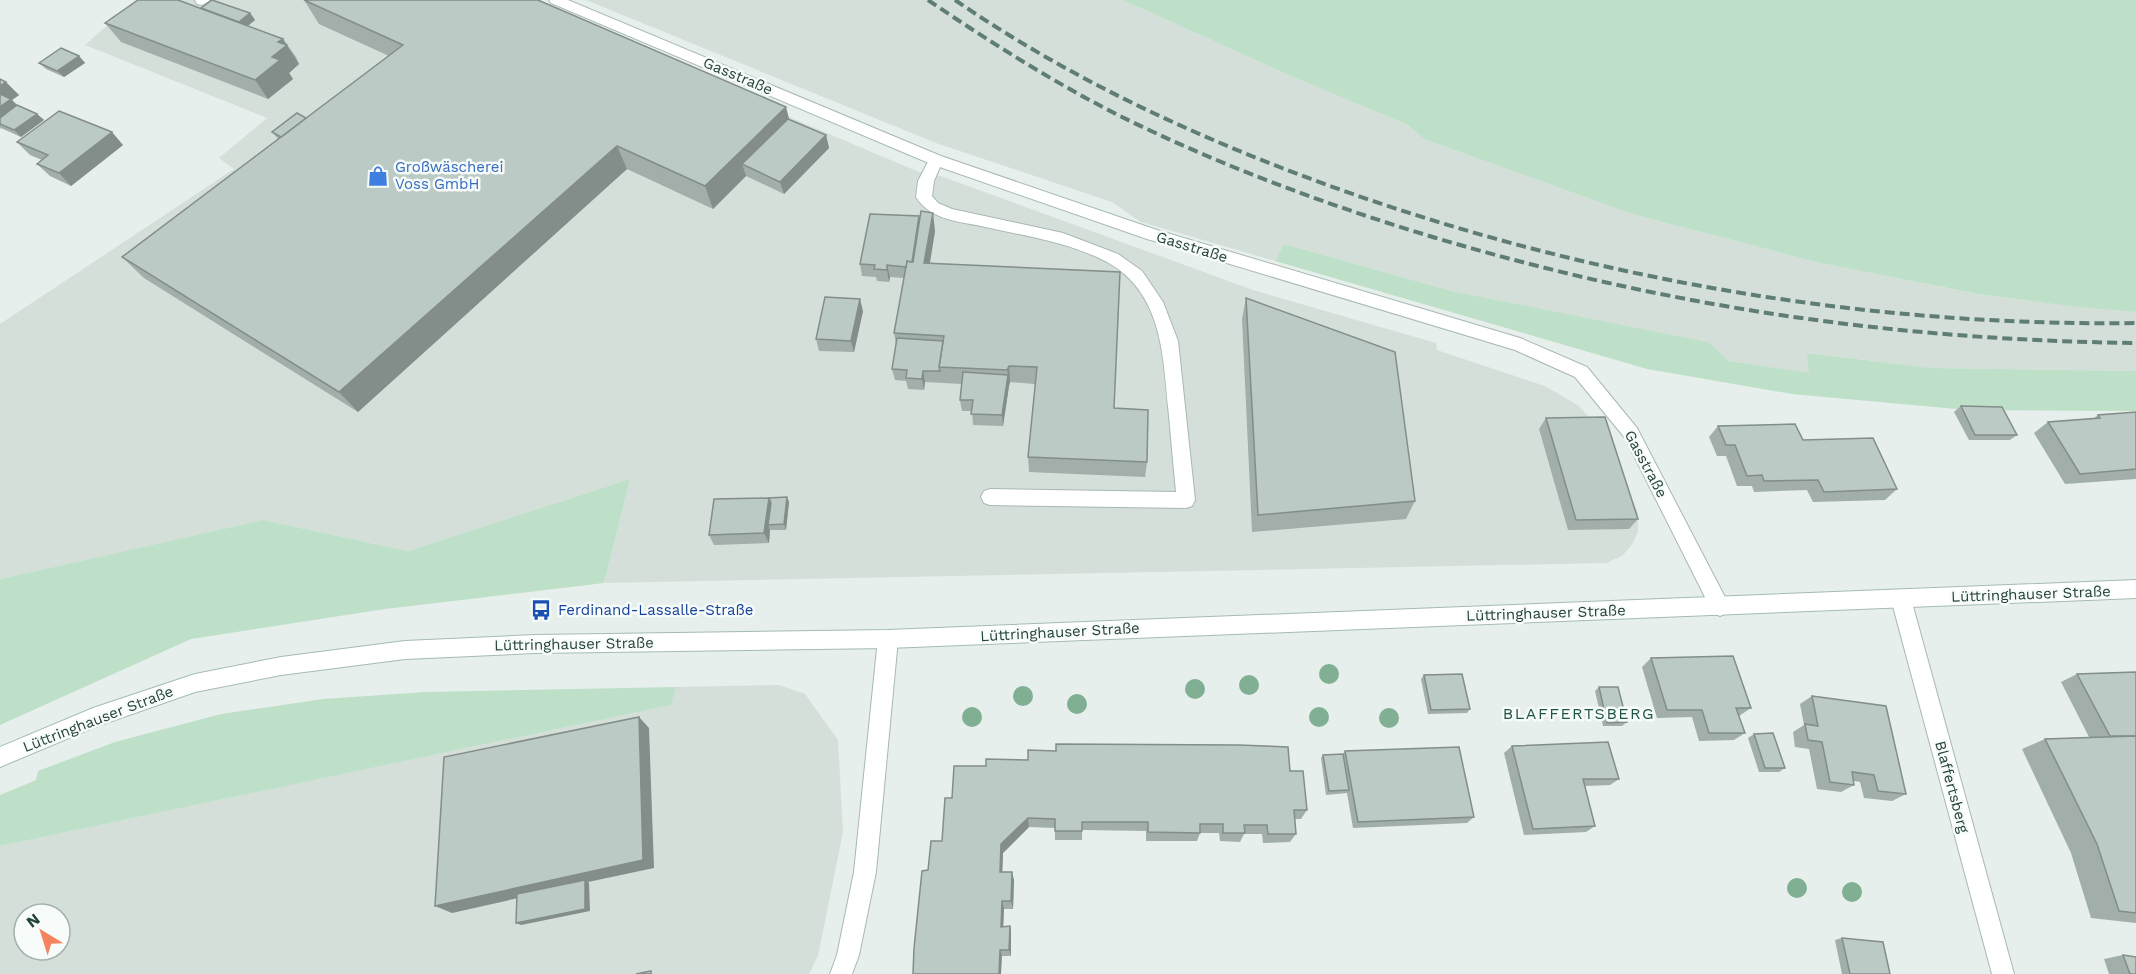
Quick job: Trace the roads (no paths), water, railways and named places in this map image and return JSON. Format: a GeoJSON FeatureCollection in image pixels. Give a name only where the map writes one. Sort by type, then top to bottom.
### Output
{"type":"FeatureCollection","features":[{"type":"Feature","properties":{"kind":"street","name":"Gasstraße"},"geometry":{"type":"LineString","coordinates":[[556,0],[936,160],[1153,235],[1520,345],[1581,372],[1631,433],[1720,607]]}},
{"type":"Feature","properties":{"kind":"street"},"geometry":{"type":"LineString","coordinates":[[936,160],[926,181],[924,197],[933,207],[949,214],[1057,237],[1112,258],[1136,275],[1155,302],[1170,341],[1186,501],[990,497]]}},
{"type":"Feature","properties":{"kind":"street","name":"Lüttringhauser Straße"},"geometry":{"type":"LineString","coordinates":[[0,757],[93,718],[195,683],[281,666],[417,649],[535,644],[888,639],[2136,589]]}},
{"type":"Feature","properties":{"kind":"street","name":"Blaffertsberg"},"geometry":{"type":"LineString","coordinates":[[1901,599],[2003,974]]}},
{"type":"Feature","properties":{"kind":"street"},"geometry":{"type":"LineString","coordinates":[[841,974],[848,955],[865,872],[888,639]]}},
{"type":"Feature","properties":{"kind":"railway"},"geometry":{"type":"LineString","coordinates":[[928,0],[1046,75],[1095,103],[1158,134],[1275,183],[1436,238],[1609,283],[1696,301],[1782,315],[1869,327],[1957,335],[2136,343]]}},
{"type":"Feature","properties":{"kind":"railway"},"geometry":{"type":"LineString","coordinates":[[955,0],[1073,72],[1196,133],[1282,168],[1384,205],[1488,237],[1594,264],[1701,286],[1809,303],[1918,315],[2027,322],[2136,323]]}},
{"type":"Feature","properties":{"kind":"place","name":"Großwäscherei Voss GmbH"},"geometry":{"type":"Point","coordinates":[378,176]}},
{"type":"Feature","properties":{"kind":"place","name":"Ferdinand-Lassalle-Straße"},"geometry":{"type":"Point","coordinates":[541,610]}},
{"type":"Feature","properties":{"kind":"district","name":"BLAFFERTSBERG"},"geometry":{"type":"Point","coordinates":[1579,713]}}]}
